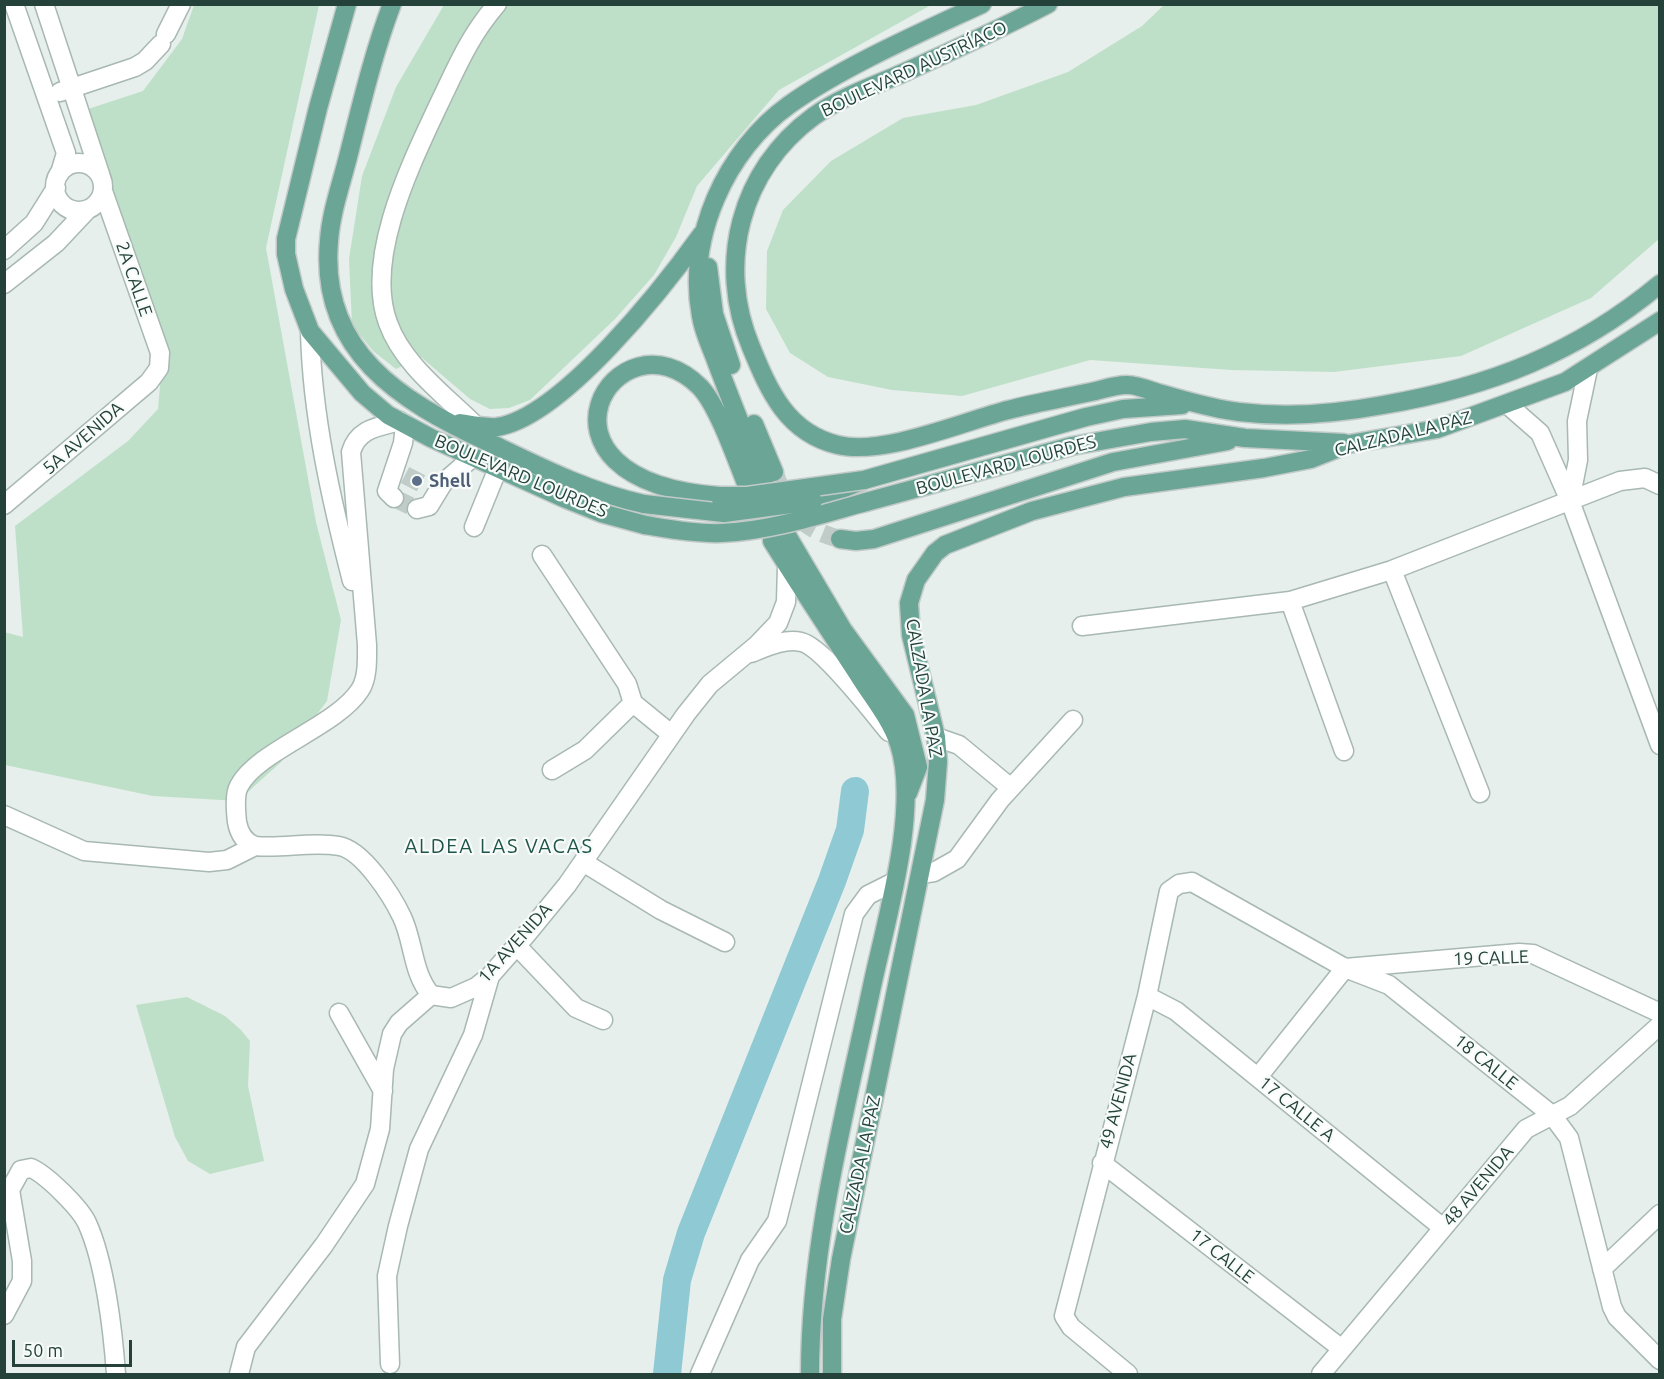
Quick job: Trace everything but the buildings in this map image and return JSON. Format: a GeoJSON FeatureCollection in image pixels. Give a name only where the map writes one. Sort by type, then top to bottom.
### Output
{"type":"FeatureCollection","features":[{"type":"Feature","properties":{"kind":"main road","name":"BOULEVARD LOURDES"},"geometry":{"type":"LineString","coordinates":[[347,4],[312,129],[286,239],[286,254],[294,289],[310,331],[362,393],[402,423],[498,468],[601,513],[645,525],[720,533],[752,531],[1111,438],[1185,429],[1245,438],[1349,444]]}},
{"type":"Feature","properties":{"kind":"main road","name":"BOULEVARD LOURDES"},"geometry":{"type":"LineString","coordinates":[[392,4],[369,72],[332,218],[328,269],[338,317],[359,354],[400,394],[442,419],[561,476],[610,495],[644,504],[690,511],[740,513],[813,501],[864,480],[1086,417],[1156,406],[1214,407]]}},
{"type":"Feature","properties":{"kind":"main road","name":"BOULEVARD AUSTRÍACO"},"geometry":{"type":"LineString","coordinates":[[703,232],[713,201],[727,175],[766,126],[788,105],[855,66],[982,4]]}},
{"type":"Feature","properties":{"kind":"main road","name":"BOULEVARD AUSTRÍACO"},"geometry":{"type":"LineString","coordinates":[[1048,4],[986,36],[837,102],[802,125],[769,162],[748,200],[736,237],[733,277],[741,324],[766,383],[781,410],[808,433],[833,444],[859,448],[897,442],[1008,410],[1128,385],[1214,407]]}},
{"type":"Feature","properties":{"kind":"main road"},"geometry":{"type":"LineString","coordinates":[[442,419],[476,426],[495,427],[513,422],[562,392],[667,282],[703,232]]}},
{"type":"Feature","properties":{"kind":"main road"},"geometry":{"type":"LineString","coordinates":[[703,232],[698,297],[701,318],[762,483],[704,392],[695,383],[671,368],[647,364],[631,369],[611,384],[601,399],[597,416],[602,442],[612,459],[633,474],[659,485],[719,496],[747,496],[864,480]]}},
{"type":"Feature","properties":{"kind":"main road","name":"CALZADA LA PAZ"},"geometry":{"type":"LineString","coordinates":[[1214,407],[1237,412],[1308,416],[1415,399],[1471,386],[1520,370],[1559,352],[1605,326],[1659,284]]}},
{"type":"Feature","properties":{"kind":"main road","name":"CALZADA LA PAZ"},"geometry":{"type":"LineString","coordinates":[[832,1374],[832,1319],[841,1259],[921,874],[937,785],[936,736],[911,635],[909,603],[916,580],[926,564],[945,545],[1032,511],[1124,487],[1311,459],[1349,444],[1437,429],[1508,405],[1565,382],[1659,321]]}},
{"type":"Feature","properties":{"kind":"main road"},"geometry":{"type":"LineString","coordinates":[[840,539],[856,541],[874,539],[1122,460],[1245,438]]}},
{"type":"Feature","properties":{"kind":"main road","name":"CALZADA LA PAZ"},"geometry":{"type":"LineString","coordinates":[[810,1374],[811,1315],[819,1250],[894,882],[905,800],[904,767],[899,743],[883,711],[787,566],[780,539],[905,715],[913,739],[918,767],[905,800]]}},
{"type":"Feature","properties":{"kind":"street"},"geometry":{"type":"LineString","coordinates":[[14,4],[66,153],[58,181],[60,200],[70,208],[88,209]]}},
{"type":"Feature","properties":{"kind":"street","name":"2A CALLE"},"geometry":{"type":"LineString","coordinates":[[44,4],[101,183],[160,353],[159,368]]}},
{"type":"Feature","properties":{"kind":"street"},"geometry":{"type":"LineString","coordinates":[[47,98],[135,67],[145,61],[164,39],[181,4]]}},
{"type":"Feature","properties":{"kind":"street"},"geometry":{"type":"LineString","coordinates":[[476,426],[413,364],[395,338],[387,320],[384,298],[385,250],[400,193],[426,130],[476,28],[497,4]]}},
{"type":"Feature","properties":{"kind":"street"},"geometry":{"type":"LineString","coordinates":[[4,250],[34,223],[68,166],[78,163],[88,165],[101,183],[96,204],[88,209],[56,243],[4,284]]}},
{"type":"Feature","properties":{"kind":"street"},"geometry":{"type":"LineString","coordinates":[[310,331],[311,378],[331,500],[364,627]]}},
{"type":"Feature","properties":{"kind":"street","name":"5A AVENIDA"},"geometry":{"type":"LineString","coordinates":[[4,505],[149,382],[159,368]]}},
{"type":"Feature","properties":{"kind":"street"},"geometry":{"type":"LineString","coordinates":[[1570,501],[1578,460],[1577,421],[1588,369]]}},
{"type":"Feature","properties":{"kind":"street"},"geometry":{"type":"LineString","coordinates":[[1508,405],[1540,433],[1570,501],[1659,745]]}},
{"type":"Feature","properties":{"kind":"street"},"geometry":{"type":"LineString","coordinates":[[239,1374],[246,1347],[324,1245],[365,1184],[380,1129],[384,1069],[392,1034],[399,1023],[431,995],[417,968],[403,918],[385,887],[358,856],[341,846],[255,846],[247,842],[240,833],[237,815],[238,787],[258,766],[339,711],[360,690],[367,657],[351,452],[354,440],[362,432],[402,423],[403,443],[399,472],[387,490],[394,498]]}},
{"type":"Feature","properties":{"kind":"street"},"geometry":{"type":"LineString","coordinates":[[417,509],[429,506],[432,489],[473,457]]}},
{"type":"Feature","properties":{"kind":"street"},"geometry":{"type":"LineString","coordinates":[[474,527],[498,468]]}},
{"type":"Feature","properties":{"kind":"street"},"geometry":{"type":"LineString","coordinates":[[1082,626],[1290,601],[1392,570],[1620,481],[1645,478],[1659,485]]}},
{"type":"Feature","properties":{"kind":"street"},"geometry":{"type":"LineString","coordinates":[[542,555],[627,684],[633,703],[671,734]]}},
{"type":"Feature","properties":{"kind":"street","name":"1A AVENIDA"},"geometry":{"type":"LineString","coordinates":[[431,995],[451,998],[476,987],[490,976],[517,946],[583,862],[671,734],[710,684],[764,638],[780,619],[786,602],[787,566]]}},
{"type":"Feature","properties":{"kind":"street"},"geometry":{"type":"LineString","coordinates":[[1392,570],[1480,793]]}},
{"type":"Feature","properties":{"kind":"street"},"geometry":{"type":"LineString","coordinates":[[1290,601],[1344,751]]}},
{"type":"Feature","properties":{"kind":"street","name":"1A AVENIDA"},"geometry":{"type":"LineString","coordinates":[[741,657],[783,642],[807,644],[823,656],[899,743]]}},
{"type":"Feature","properties":{"kind":"street"},"geometry":{"type":"LineString","coordinates":[[552,770],[585,750],[633,703]]}},
{"type":"Feature","properties":{"kind":"street"},"geometry":{"type":"LineString","coordinates":[[921,874],[934,872],[957,859],[1011,788],[1073,720]]}},
{"type":"Feature","properties":{"kind":"street"},"geometry":{"type":"LineString","coordinates":[[936,736],[959,745],[1011,788]]}},
{"type":"Feature","properties":{"kind":"street"},"geometry":{"type":"LineString","coordinates":[[4,815],[84,851],[209,862],[227,860],[255,846]]}},
{"type":"Feature","properties":{"kind":"street"},"geometry":{"type":"LineString","coordinates":[[583,862],[662,910],[725,942]]}},
{"type":"Feature","properties":{"kind":"street"},"geometry":{"type":"LineString","coordinates":[[700,1374],[750,1260],[777,1221],[854,914],[868,895],[894,882]]}},
{"type":"Feature","properties":{"kind":"street","name":"18 CALLE"},"geometry":{"type":"LineString","coordinates":[[1179,884],[1192,882],[1346,968],[1389,985],[1552,1115],[1569,1138],[1612,1307],[1617,1317],[1659,1360]]}},
{"type":"Feature","properties":{"kind":"street","name":"49 AVENIDA"},"geometry":{"type":"LineString","coordinates":[[1128,1374],[1066,1321],[1064,1316],[1147,996],[1169,891],[1179,884]]}},
{"type":"Feature","properties":{"kind":"street"},"geometry":{"type":"LineString","coordinates":[[517,946],[576,1008],[603,1020]]}},
{"type":"Feature","properties":{"kind":"street","name":"19 CALLE"},"geometry":{"type":"LineString","coordinates":[[1346,968],[1519,953],[1533,954],[1659,1013]]}},
{"type":"Feature","properties":{"kind":"street"},"geometry":{"type":"LineString","coordinates":[[1258,1077],[1346,968]]}},
{"type":"Feature","properties":{"kind":"street"},"geometry":{"type":"LineString","coordinates":[[390,1364],[387,1276],[398,1226],[419,1149],[473,1035],[490,976]]}},
{"type":"Feature","properties":{"kind":"street","name":"17 CALLE A"},"geometry":{"type":"LineString","coordinates":[[1147,996],[1176,1011],[1443,1228]]}},
{"type":"Feature","properties":{"kind":"street"},"geometry":{"type":"LineString","coordinates":[[339,1013],[383,1091]]}},
{"type":"Feature","properties":{"kind":"street","name":"48 AVENIDA"},"geometry":{"type":"LineString","coordinates":[[1321,1374],[1526,1129],[1570,1106],[1659,1025]]}},
{"type":"Feature","properties":{"kind":"street","name":"17 CALLE"},"geometry":{"type":"LineString","coordinates":[[1102,1163],[1342,1349]]}},
{"type":"Feature","properties":{"kind":"street"},"geometry":{"type":"LineString","coordinates":[[4,1315],[21,1281],[22,1261],[10,1190],[21,1170],[31,1168],[39,1172],[87,1222],[98,1260],[111,1329],[116,1374]]}},
{"type":"Feature","properties":{"kind":"street"},"geometry":{"type":"LineString","coordinates":[[1602,1269],[1659,1214]]}},
{"type":"Feature","properties":{"kind":"green space"},"geometry":{"type":"Polygon","coordinates":[[[1165,4],[1659,5],[1659,239],[1591,298],[1461,356],[1334,372],[1231,370],[1090,360],[962,396],[892,390],[828,377],[790,353],[766,309],[767,251],[783,210],[831,161],[903,118],[976,105],[1068,72],[1142,26],[1165,4]]]}},
{"type":"Feature","properties":{"kind":"green space"},"geometry":{"type":"Polygon","coordinates":[[[194,5],[319,5],[266,248],[316,522],[341,620],[327,701],[281,762],[238,801],[153,796],[5,765],[4,632],[23,637],[15,526],[128,441],[158,409],[161,375],[85,110],[143,91],[182,39],[194,5]]]}},
{"type":"Feature","properties":{"kind":"green space"},"geometry":{"type":"Polygon","coordinates":[[[444,5],[931,5],[779,90],[697,186],[676,237],[654,275],[615,319],[530,400],[509,408],[490,409],[470,399],[421,357],[396,369],[373,351],[352,325],[349,259],[362,176],[396,87],[444,5]]]}},
{"type":"Feature","properties":{"kind":"green space"},"geometry":{"type":"Polygon","coordinates":[[[187,997],[225,1016],[250,1041],[248,1086],[264,1161],[210,1174],[188,1161],[175,1137],[136,1005],[187,997]]]}},
{"type":"Feature","properties":{"kind":"waterway"},"geometry":{"type":"LineString","coordinates":[[667,1374],[677,1280],[691,1233],[832,881],[850,830],[855,791]]}},
{"type":"Feature","properties":{"kind":"tunnel"},"geometry":{"type":"LineString","coordinates":[[774,472],[785,497],[797,516],[814,530],[840,539]]}},
{"type":"Feature","properties":{"kind":"tunnel"},"geometry":{"type":"LineString","coordinates":[[405,475],[428,487]]}},
{"type":"Feature","properties":{"kind":"tunnel"},"geometry":{"type":"LineString","coordinates":[[394,498],[417,509]]}},
{"type":"Feature","properties":{"kind":"place","name":"Shell"},"geometry":{"type":"Point","coordinates":[417,481]}},
{"type":"Feature","properties":{"kind":"district","name":"ALDEA LAS VACAS"},"geometry":{"type":"Point","coordinates":[499,846]}}]}
